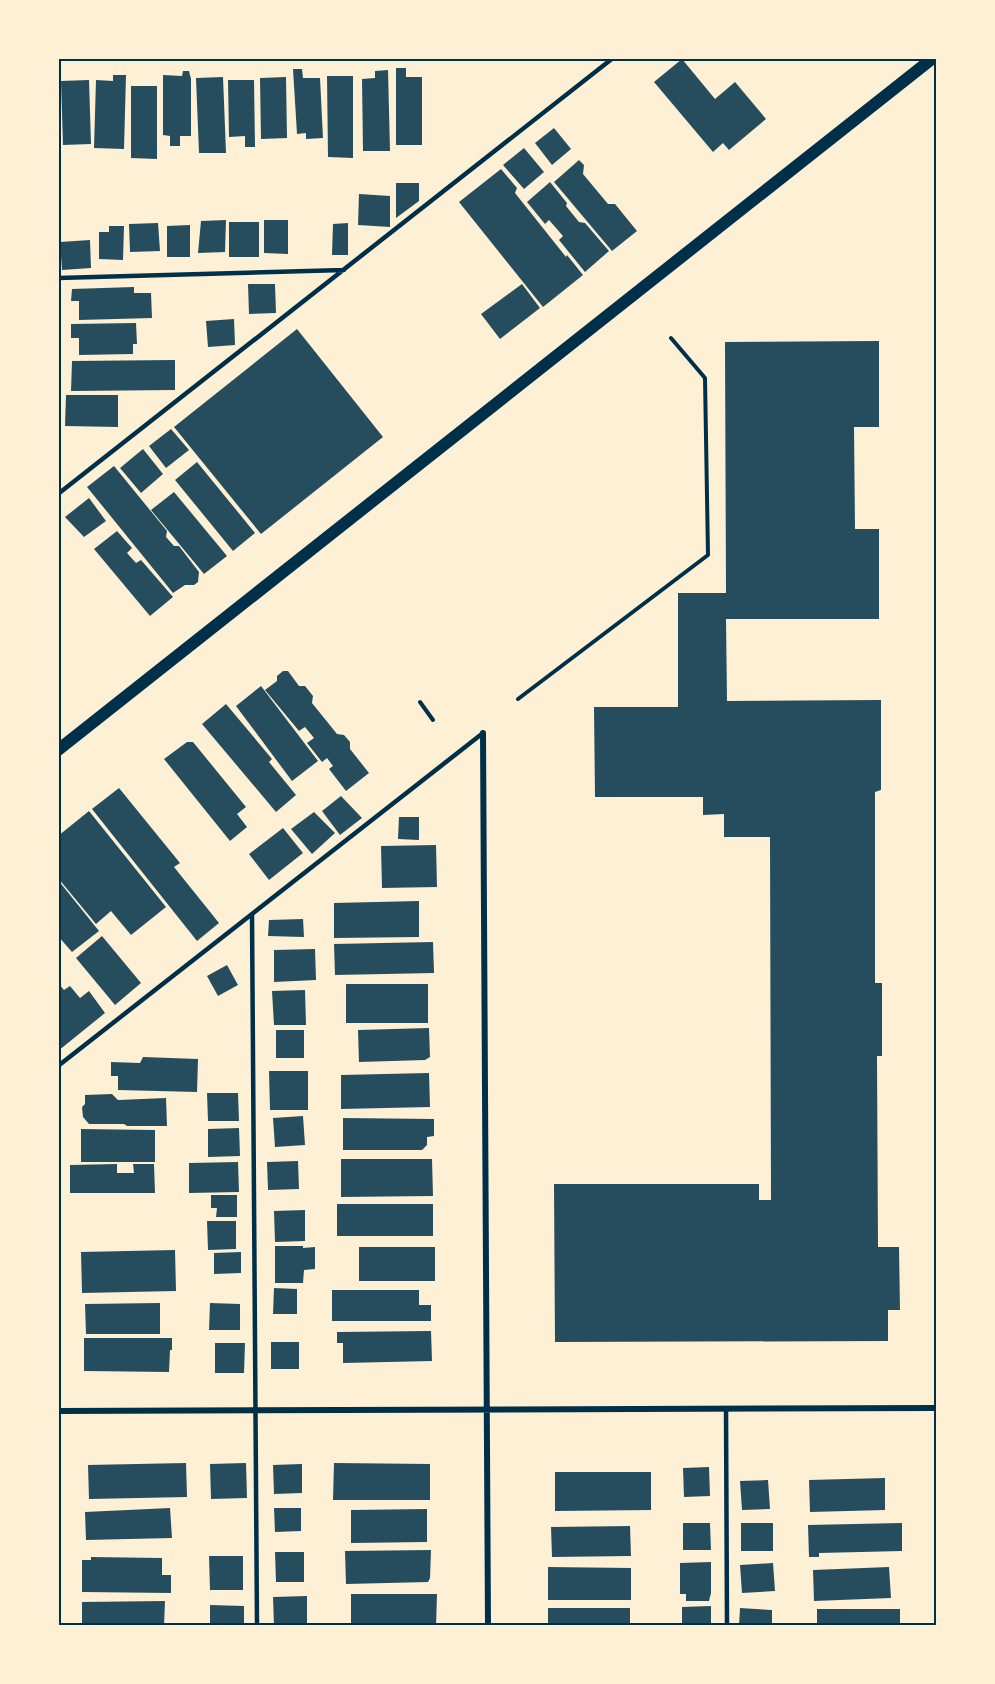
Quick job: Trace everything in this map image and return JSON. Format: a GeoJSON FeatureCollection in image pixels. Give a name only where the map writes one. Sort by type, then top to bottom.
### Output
{"type":"FeatureCollection","features":[{"type":"Feature","properties":{"kind":"main road"},"geometry":{"type":"LineString","coordinates":[[58,750],[933,58]]}},
{"type":"Feature","properties":{"kind":"street"},"geometry":{"type":"LineString","coordinates":[[483,733],[489,1626]]}},
{"type":"Feature","properties":{"kind":"street"},"geometry":{"type":"LineString","coordinates":[[58,1411],[936,1408]]}},
{"type":"Feature","properties":{"kind":"lane"},"geometry":{"type":"LineString","coordinates":[[58,494],[613,58]]}},
{"type":"Feature","properties":{"kind":"lane"},"geometry":{"type":"LineString","coordinates":[[58,278],[344,270]]}},
{"type":"Feature","properties":{"kind":"lane"},"geometry":{"type":"LineString","coordinates":[[58,1066],[483,733]]}},
{"type":"Feature","properties":{"kind":"lane"},"geometry":{"type":"LineString","coordinates":[[252,914],[257,1626]]}},
{"type":"Feature","properties":{"kind":"lane"},"geometry":{"type":"LineString","coordinates":[[726,1408],[728,1626]]}},
{"type":"Feature","properties":{"kind":"path"},"geometry":{"type":"LineString","coordinates":[[518,699],[708,555],[705,378],[671,338]]}},
{"type":"Feature","properties":{"kind":"path"},"geometry":{"type":"LineString","coordinates":[[420,702],[433,720]]}},
{"type":"Feature","properties":{"kind":"building"},"geometry":{"type":"Polygon","coordinates":[[[682,59],[715,99],[735,82],[766,119],[729,150],[723,143],[713,152],[654,82],[682,59]]]}},
{"type":"Feature","properties":{"kind":"building"},"geometry":{"type":"Polygon","coordinates":[[[396,68],[406,68],[406,77],[422,77],[422,145],[396,145],[396,68]]]}},
{"type":"Feature","properties":{"kind":"building"},"geometry":{"type":"Polygon","coordinates":[[[293,69],[302,69],[303,78],[320,78],[323,138],[306,139],[306,133],[297,134],[293,69]]]}},
{"type":"Feature","properties":{"kind":"building"},"geometry":{"type":"Polygon","coordinates":[[[388,70],[390,151],[363,151],[362,79],[375,78],[375,71],[388,70]]]}},
{"type":"Feature","properties":{"kind":"building"},"geometry":{"type":"Polygon","coordinates":[[[183,71],[189,71],[191,79],[191,136],[180,136],[180,146],[170,146],[170,136],[163,135],[163,75],[182,76],[183,71]]]}},
{"type":"Feature","properties":{"kind":"building"},"geometry":{"type":"Polygon","coordinates":[[[113,75],[126,75],[124,149],[94,148],[96,80],[113,81],[113,75]]]}},
{"type":"Feature","properties":{"kind":"building"},"geometry":{"type":"Polygon","coordinates":[[[327,76],[353,76],[353,158],[328,157],[327,76]]]}},
{"type":"Feature","properties":{"kind":"building"},"geometry":{"type":"Polygon","coordinates":[[[223,77],[226,153],[199,153],[196,78],[223,77]]]}},
{"type":"Feature","properties":{"kind":"building"},"geometry":{"type":"Polygon","coordinates":[[[286,77],[287,138],[261,139],[260,78],[286,77]]]}},
{"type":"Feature","properties":{"kind":"building"},"geometry":{"type":"Polygon","coordinates":[[[89,80],[91,144],[63,145],[61,81],[89,80]]]}},
{"type":"Feature","properties":{"kind":"building"},"geometry":{"type":"Polygon","coordinates":[[[228,80],[254,80],[255,147],[245,147],[245,136],[229,137],[228,80]]]}},
{"type":"Feature","properties":{"kind":"building"},"geometry":{"type":"Polygon","coordinates":[[[131,86],[157,86],[157,159],[131,158],[131,86]]]}},
{"type":"Feature","properties":{"kind":"building"},"geometry":{"type":"Polygon","coordinates":[[[554,128],[571,149],[552,165],[535,143],[554,128]]]}},
{"type":"Feature","properties":{"kind":"building"},"geometry":{"type":"Polygon","coordinates":[[[524,148],[544,172],[524,189],[503,165],[524,148]]]}},
{"type":"Feature","properties":{"kind":"building"},"geometry":{"type":"Polygon","coordinates":[[[579,160],[584,165],[583,174],[608,204],[615,204],[637,231],[612,251],[554,182],[579,160]]]}},
{"type":"Feature","properties":{"kind":"building"},"geometry":{"type":"Polygon","coordinates":[[[501,169],[517,188],[515,193],[583,275],[543,307],[459,202],[501,169]]]}},
{"type":"Feature","properties":{"kind":"building"},"geometry":{"type":"Polygon","coordinates":[[[550,182],[579,222],[585,223],[609,251],[585,272],[559,240],[563,236],[549,220],[545,224],[527,202],[550,182]]]}},
{"type":"Feature","properties":{"kind":"building"},"geometry":{"type":"Polygon","coordinates":[[[396,183],[419,183],[419,201],[396,218],[396,183]]]}},
{"type":"Feature","properties":{"kind":"building"},"geometry":{"type":"Polygon","coordinates":[[[359,194],[390,196],[390,227],[358,225],[359,194]]]}},
{"type":"Feature","properties":{"kind":"building"},"geometry":{"type":"Polygon","coordinates":[[[226,220],[225,252],[198,253],[201,221],[226,220]]]}},
{"type":"Feature","properties":{"kind":"building"},"geometry":{"type":"Polygon","coordinates":[[[264,220],[288,220],[288,254],[264,253],[264,220]]]}},
{"type":"Feature","properties":{"kind":"building"},"geometry":{"type":"Polygon","coordinates":[[[229,222],[259,222],[259,257],[229,257],[229,222]]]}},
{"type":"Feature","properties":{"kind":"building"},"geometry":{"type":"Polygon","coordinates":[[[158,223],[160,251],[130,252],[129,224],[158,223]]]}},
{"type":"Feature","properties":{"kind":"building"},"geometry":{"type":"Polygon","coordinates":[[[348,223],[348,255],[332,255],[333,224],[348,223]]]}},
{"type":"Feature","properties":{"kind":"building"},"geometry":{"type":"Polygon","coordinates":[[[190,225],[190,257],[167,257],[167,226],[190,225]]]}},
{"type":"Feature","properties":{"kind":"building"},"geometry":{"type":"Polygon","coordinates":[[[109,226],[124,226],[123,260],[99,259],[99,232],[109,232],[109,226]]]}},
{"type":"Feature","properties":{"kind":"building"},"geometry":{"type":"Polygon","coordinates":[[[90,240],[91,268],[62,270],[60,242],[90,240]]]}},
{"type":"Feature","properties":{"kind":"building"},"geometry":{"type":"Polygon","coordinates":[[[248,284],[275,284],[276,313],[249,314],[248,284]]]}},
{"type":"Feature","properties":{"kind":"building"},"geometry":{"type":"Polygon","coordinates":[[[522,284],[540,308],[500,339],[481,314],[522,284]]]}},
{"type":"Feature","properties":{"kind":"building"},"geometry":{"type":"Polygon","coordinates":[[[134,287],[134,293],[151,293],[152,318],[79,320],[79,301],[71,301],[72,289],[134,287]]]}},
{"type":"Feature","properties":{"kind":"building"},"geometry":{"type":"Polygon","coordinates":[[[234,319],[235,345],[208,347],[206,321],[234,319]]]}},
{"type":"Feature","properties":{"kind":"building"},"geometry":{"type":"Polygon","coordinates":[[[136,323],[137,344],[133,344],[133,354],[79,355],[79,338],[71,338],[71,324],[136,323]]]}},
{"type":"Feature","properties":{"kind":"building"},"geometry":{"type":"Polygon","coordinates":[[[297,329],[383,437],[261,534],[174,427],[297,329]]]}},
{"type":"Feature","properties":{"kind":"building"},"geometry":{"type":"Polygon","coordinates":[[[879,341],[879,427],[854,427],[855,529],[879,529],[879,619],[726,619],[727,701],[881,700],[881,790],[875,792],[875,983],[882,983],[882,1056],[877,1056],[878,1247],[899,1247],[900,1310],[888,1310],[888,1341],[555,1342],[554,1184],[759,1184],[759,1200],[771,1200],[770,837],[724,837],[724,814],[703,815],[703,797],[595,797],[594,707],[678,707],[678,593],[726,593],[725,342],[879,341]]]}},
{"type":"Feature","properties":{"kind":"building"},"geometry":{"type":"Polygon","coordinates":[[[175,360],[175,390],[71,391],[72,361],[175,360]]]}},
{"type":"Feature","properties":{"kind":"building"},"geometry":{"type":"Polygon","coordinates":[[[66,395],[118,395],[118,427],[65,426],[66,395]]]}},
{"type":"Feature","properties":{"kind":"building"},"geometry":{"type":"Polygon","coordinates":[[[171,429],[189,450],[166,468],[149,446],[171,429]]]}},
{"type":"Feature","properties":{"kind":"building"},"geometry":{"type":"Polygon","coordinates":[[[143,449],[163,474],[141,493],[120,468],[143,449]]]}},
{"type":"Feature","properties":{"kind":"building"},"geometry":{"type":"Polygon","coordinates":[[[197,462],[255,533],[233,551],[175,480],[197,462]]]}},
{"type":"Feature","properties":{"kind":"building"},"geometry":{"type":"Polygon","coordinates":[[[114,466],[167,531],[166,537],[174,546],[179,546],[199,572],[198,582],[194,585],[185,585],[173,593],[87,487],[114,466]]]}},
{"type":"Feature","properties":{"kind":"building"},"geometry":{"type":"Polygon","coordinates":[[[174,492],[227,556],[204,574],[151,510],[174,492]]]}},
{"type":"Feature","properties":{"kind":"building"},"geometry":{"type":"Polygon","coordinates":[[[89,498],[106,521],[84,537],[65,517],[89,498]]]}},
{"type":"Feature","properties":{"kind":"building"},"geometry":{"type":"Polygon","coordinates":[[[117,531],[132,548],[127,553],[136,563],[141,560],[173,597],[150,616],[94,549],[117,531]]]}},
{"type":"Feature","properties":{"kind":"building"},"geometry":{"type":"Polygon","coordinates":[[[283,671],[288,671],[299,686],[305,686],[313,696],[312,703],[337,734],[344,735],[350,742],[350,749],[369,773],[346,791],[329,769],[333,766],[327,758],[322,762],[307,743],[314,738],[305,727],[299,731],[265,690],[277,681],[277,676],[283,671]]]}},
{"type":"Feature","properties":{"kind":"building"},"geometry":{"type":"Polygon","coordinates":[[[261,686],[318,761],[292,781],[236,706],[261,686]]]}},
{"type":"Feature","properties":{"kind":"building"},"geometry":{"type":"Polygon","coordinates":[[[226,704],[272,759],[269,762],[296,795],[276,812],[202,724],[226,704]]]}},
{"type":"Feature","properties":{"kind":"building"},"geometry":{"type":"Polygon","coordinates":[[[187,742],[193,742],[246,807],[237,814],[247,827],[230,841],[164,759],[187,742]]]}},
{"type":"Feature","properties":{"kind":"building"},"geometry":{"type":"Polygon","coordinates":[[[119,788],[180,863],[174,867],[219,923],[197,941],[92,809],[119,788]]]}},
{"type":"Feature","properties":{"kind":"building"},"geometry":{"type":"Polygon","coordinates":[[[341,796],[362,818],[340,835],[322,811],[341,796]]]}},
{"type":"Feature","properties":{"kind":"building"},"geometry":{"type":"Polygon","coordinates":[[[89,811],[166,907],[131,935],[111,911],[96,924],[58,878],[58,836],[89,811]]]}},
{"type":"Feature","properties":{"kind":"building"},"geometry":{"type":"Polygon","coordinates":[[[314,812],[335,833],[312,854],[291,829],[314,812]]]}},
{"type":"Feature","properties":{"kind":"building"},"geometry":{"type":"Polygon","coordinates":[[[399,817],[419,817],[419,840],[398,839],[399,817]]]}},
{"type":"Feature","properties":{"kind":"building"},"geometry":{"type":"Polygon","coordinates":[[[283,828],[303,853],[269,880],[249,854],[283,828]]]}},
{"type":"Feature","properties":{"kind":"building"},"geometry":{"type":"Polygon","coordinates":[[[436,845],[437,887],[382,888],[381,846],[436,845]]]}},
{"type":"Feature","properties":{"kind":"building"},"geometry":{"type":"Polygon","coordinates":[[[58,880],[99,931],[72,952],[58,936],[58,880]]]}},
{"type":"Feature","properties":{"kind":"building"},"geometry":{"type":"Polygon","coordinates":[[[419,901],[419,937],[334,938],[334,903],[419,901]]]}},
{"type":"Feature","properties":{"kind":"building"},"geometry":{"type":"Polygon","coordinates":[[[303,919],[304,937],[268,936],[269,920],[303,919]]]}},
{"type":"Feature","properties":{"kind":"building"},"geometry":{"type":"Polygon","coordinates":[[[102,936],[141,983],[115,1005],[76,958],[102,936]]]}},
{"type":"Feature","properties":{"kind":"building"},"geometry":{"type":"Polygon","coordinates":[[[433,942],[434,973],[335,975],[334,944],[433,942]]]}},
{"type":"Feature","properties":{"kind":"building"},"geometry":{"type":"Polygon","coordinates":[[[315,949],[316,980],[274,982],[274,950],[315,949]]]}},
{"type":"Feature","properties":{"kind":"building"},"geometry":{"type":"Polygon","coordinates":[[[227,965],[238,985],[218,996],[207,976],[227,965]]]}},
{"type":"Feature","properties":{"kind":"building"},"geometry":{"type":"Polygon","coordinates":[[[58,983],[64,990],[70,986],[80,998],[89,991],[105,1013],[58,1051],[58,983]]]}},
{"type":"Feature","properties":{"kind":"building"},"geometry":{"type":"Polygon","coordinates":[[[346,984],[428,984],[428,1023],[346,1023],[346,984]]]}},
{"type":"Feature","properties":{"kind":"building"},"geometry":{"type":"Polygon","coordinates":[[[305,990],[306,1025],[274,1025],[272,991],[305,990]]]}},
{"type":"Feature","properties":{"kind":"building"},"geometry":{"type":"Polygon","coordinates":[[[429,1028],[430,1057],[425,1060],[359,1062],[358,1030],[429,1028]]]}},
{"type":"Feature","properties":{"kind":"building"},"geometry":{"type":"Polygon","coordinates":[[[276,1030],[304,1030],[304,1058],[276,1058],[276,1030]]]}},
{"type":"Feature","properties":{"kind":"building"},"geometry":{"type":"Polygon","coordinates":[[[143,1057],[198,1059],[197,1092],[118,1090],[118,1076],[111,1076],[111,1062],[140,1063],[143,1057]]]}},
{"type":"Feature","properties":{"kind":"building"},"geometry":{"type":"Polygon","coordinates":[[[269,1071],[308,1071],[308,1110],[270,1110],[269,1071]]]}},
{"type":"Feature","properties":{"kind":"building"},"geometry":{"type":"Polygon","coordinates":[[[429,1073],[430,1107],[341,1109],[341,1075],[429,1073]]]}},
{"type":"Feature","properties":{"kind":"building"},"geometry":{"type":"Polygon","coordinates":[[[207,1093],[238,1093],[239,1121],[208,1121],[207,1093]]]}},
{"type":"Feature","properties":{"kind":"building"},"geometry":{"type":"Polygon","coordinates":[[[112,1094],[118,1100],[166,1098],[167,1126],[89,1124],[83,1117],[82,1107],[85,1104],[85,1095],[112,1094]]]}},
{"type":"Feature","properties":{"kind":"building"},"geometry":{"type":"Polygon","coordinates":[[[303,1116],[305,1145],[275,1147],[273,1118],[303,1116]]]}},
{"type":"Feature","properties":{"kind":"building"},"geometry":{"type":"Polygon","coordinates":[[[343,1118],[434,1119],[434,1136],[427,1137],[427,1145],[422,1150],[343,1150],[343,1118]]]}},
{"type":"Feature","properties":{"kind":"building"},"geometry":{"type":"Polygon","coordinates":[[[239,1128],[240,1156],[208,1157],[208,1129],[239,1128]]]}},
{"type":"Feature","properties":{"kind":"building"},"geometry":{"type":"Polygon","coordinates":[[[81,1129],[155,1130],[155,1162],[81,1162],[81,1129]]]}},
{"type":"Feature","properties":{"kind":"building"},"geometry":{"type":"Polygon","coordinates":[[[341,1159],[432,1159],[433,1196],[341,1197],[341,1159]]]}},
{"type":"Feature","properties":{"kind":"building"},"geometry":{"type":"Polygon","coordinates":[[[298,1161],[299,1189],[268,1190],[267,1162],[298,1161]]]}},
{"type":"Feature","properties":{"kind":"building"},"geometry":{"type":"Polygon","coordinates":[[[238,1162],[239,1192],[189,1193],[189,1163],[238,1162]]]}},
{"type":"Feature","properties":{"kind":"building"},"geometry":{"type":"Polygon","coordinates":[[[117,1164],[117,1173],[134,1173],[133,1164],[154,1164],[155,1193],[70,1193],[70,1165],[117,1164]]]}},
{"type":"Feature","properties":{"kind":"building"},"geometry":{"type":"Polygon","coordinates":[[[211,1195],[237,1195],[237,1217],[216,1217],[217,1208],[211,1208],[211,1195]]]}},
{"type":"Feature","properties":{"kind":"building"},"geometry":{"type":"Polygon","coordinates":[[[337,1204],[433,1204],[433,1236],[337,1236],[337,1204]]]}},
{"type":"Feature","properties":{"kind":"building"},"geometry":{"type":"Polygon","coordinates":[[[305,1210],[305,1241],[275,1242],[274,1211],[305,1210]]]}},
{"type":"Feature","properties":{"kind":"building"},"geometry":{"type":"Polygon","coordinates":[[[207,1221],[236,1221],[236,1249],[208,1250],[207,1221]]]}},
{"type":"Feature","properties":{"kind":"building"},"geometry":{"type":"Polygon","coordinates":[[[275,1246],[315,1247],[315,1269],[304,1270],[303,1283],[275,1283],[275,1246]]]}},
{"type":"Feature","properties":{"kind":"building"},"geometry":{"type":"Polygon","coordinates":[[[359,1247],[435,1247],[435,1281],[359,1281],[359,1247]]]}},
{"type":"Feature","properties":{"kind":"building"},"geometry":{"type":"Polygon","coordinates":[[[175,1250],[176,1291],[82,1293],[81,1252],[175,1250]]]}},
{"type":"Feature","properties":{"kind":"building"},"geometry":{"type":"Polygon","coordinates":[[[241,1252],[241,1273],[214,1274],[214,1253],[241,1252]]]}},
{"type":"Feature","properties":{"kind":"building"},"geometry":{"type":"Polygon","coordinates":[[[274,1288],[297,1289],[297,1314],[273,1314],[274,1288]]]}},
{"type":"Feature","properties":{"kind":"building"},"geometry":{"type":"Polygon","coordinates":[[[332,1290],[419,1290],[419,1305],[431,1305],[431,1321],[332,1321],[332,1290]]]}},
{"type":"Feature","properties":{"kind":"building"},"geometry":{"type":"Polygon","coordinates":[[[160,1303],[160,1334],[86,1334],[85,1304],[160,1303]]]}},
{"type":"Feature","properties":{"kind":"building"},"geometry":{"type":"Polygon","coordinates":[[[210,1303],[240,1304],[240,1330],[209,1330],[210,1303]]]}},
{"type":"Feature","properties":{"kind":"building"},"geometry":{"type":"Polygon","coordinates":[[[431,1331],[432,1361],[343,1363],[343,1343],[337,1343],[337,1332],[431,1331]]]}},
{"type":"Feature","properties":{"kind":"building"},"geometry":{"type":"Polygon","coordinates":[[[84,1338],[172,1338],[169,1372],[84,1371],[84,1338]]]}},
{"type":"Feature","properties":{"kind":"building"},"geometry":{"type":"Polygon","coordinates":[[[271,1342],[299,1342],[299,1369],[271,1369],[271,1342]]]}},
{"type":"Feature","properties":{"kind":"building"},"geometry":{"type":"Polygon","coordinates":[[[215,1343],[245,1343],[244,1373],[215,1373],[215,1343]]]}},
{"type":"Feature","properties":{"kind":"building"},"geometry":{"type":"Polygon","coordinates":[[[186,1463],[187,1497],[89,1499],[88,1465],[186,1463]]]}},
{"type":"Feature","properties":{"kind":"building"},"geometry":{"type":"Polygon","coordinates":[[[246,1463],[247,1498],[211,1499],[210,1464],[246,1463]]]}},
{"type":"Feature","properties":{"kind":"building"},"geometry":{"type":"Polygon","coordinates":[[[334,1463],[430,1464],[430,1500],[333,1500],[334,1463]]]}},
{"type":"Feature","properties":{"kind":"building"},"geometry":{"type":"Polygon","coordinates":[[[302,1464],[302,1493],[274,1494],[273,1465],[302,1464]]]}},
{"type":"Feature","properties":{"kind":"building"},"geometry":{"type":"Polygon","coordinates":[[[709,1467],[710,1496],[684,1497],[683,1468],[709,1467]]]}},
{"type":"Feature","properties":{"kind":"building"},"geometry":{"type":"Polygon","coordinates":[[[555,1472],[651,1472],[651,1510],[555,1511],[555,1472]]]}},
{"type":"Feature","properties":{"kind":"building"},"geometry":{"type":"Polygon","coordinates":[[[885,1478],[885,1510],[810,1512],[809,1480],[885,1478]]]}},
{"type":"Feature","properties":{"kind":"building"},"geometry":{"type":"Polygon","coordinates":[[[768,1480],[770,1509],[742,1510],[740,1481],[768,1480]]]}},
{"type":"Feature","properties":{"kind":"building"},"geometry":{"type":"Polygon","coordinates":[[[170,1508],[172,1538],[86,1540],[85,1512],[170,1508]]]}},
{"type":"Feature","properties":{"kind":"building"},"geometry":{"type":"Polygon","coordinates":[[[274,1508],[301,1508],[301,1531],[275,1532],[274,1508]]]}},
{"type":"Feature","properties":{"kind":"building"},"geometry":{"type":"Polygon","coordinates":[[[427,1509],[427,1542],[351,1543],[351,1510],[427,1509]]]}},
{"type":"Feature","properties":{"kind":"building"},"geometry":{"type":"Polygon","coordinates":[[[683,1523],[710,1523],[711,1550],[683,1550],[683,1523]]]}},
{"type":"Feature","properties":{"kind":"building"},"geometry":{"type":"Polygon","coordinates":[[[741,1523],[773,1523],[773,1551],[741,1551],[741,1523]]]}},
{"type":"Feature","properties":{"kind":"building"},"geometry":{"type":"Polygon","coordinates":[[[902,1523],[902,1551],[819,1553],[819,1557],[809,1557],[808,1525],[902,1523]]]}},
{"type":"Feature","properties":{"kind":"building"},"geometry":{"type":"Polygon","coordinates":[[[630,1526],[631,1556],[552,1557],[551,1527],[630,1526]]]}},
{"type":"Feature","properties":{"kind":"building"},"geometry":{"type":"Polygon","coordinates":[[[431,1550],[428,1582],[346,1584],[345,1551],[431,1550]]]}},
{"type":"Feature","properties":{"kind":"building"},"geometry":{"type":"Polygon","coordinates":[[[275,1552],[304,1552],[304,1582],[276,1582],[275,1552]]]}},
{"type":"Feature","properties":{"kind":"building"},"geometry":{"type":"Polygon","coordinates":[[[209,1556],[243,1556],[243,1590],[210,1590],[209,1556]]]}},
{"type":"Feature","properties":{"kind":"building"},"geometry":{"type":"Polygon","coordinates":[[[91,1557],[162,1558],[162,1575],[171,1575],[171,1593],[82,1592],[82,1560],[91,1560],[91,1557]]]}},
{"type":"Feature","properties":{"kind":"building"},"geometry":{"type":"Polygon","coordinates":[[[711,1562],[709,1601],[686,1601],[686,1594],[680,1594],[680,1563],[711,1562]]]}},
{"type":"Feature","properties":{"kind":"building"},"geometry":{"type":"Polygon","coordinates":[[[773,1563],[775,1591],[742,1593],[740,1565],[773,1563]]]}},
{"type":"Feature","properties":{"kind":"building"},"geometry":{"type":"Polygon","coordinates":[[[548,1567],[631,1568],[631,1600],[548,1600],[548,1567]]]}},
{"type":"Feature","properties":{"kind":"building"},"geometry":{"type":"Polygon","coordinates":[[[889,1567],[891,1598],[814,1601],[813,1570],[889,1567]]]}},
{"type":"Feature","properties":{"kind":"building"},"geometry":{"type":"Polygon","coordinates":[[[351,1594],[437,1594],[436,1626],[351,1626],[351,1594]]]}},
{"type":"Feature","properties":{"kind":"building"},"geometry":{"type":"Polygon","coordinates":[[[307,1596],[307,1626],[274,1626],[273,1597],[307,1596]]]}},
{"type":"Feature","properties":{"kind":"building"},"geometry":{"type":"Polygon","coordinates":[[[165,1601],[164,1626],[82,1626],[82,1602],[165,1601]]]}},
{"type":"Feature","properties":{"kind":"building"},"geometry":{"type":"Polygon","coordinates":[[[210,1605],[244,1606],[244,1626],[210,1626],[210,1605]]]}},
{"type":"Feature","properties":{"kind":"building"},"geometry":{"type":"Polygon","coordinates":[[[711,1606],[711,1624],[682,1625],[682,1607],[711,1606]]]}},
{"type":"Feature","properties":{"kind":"building"},"geometry":{"type":"Polygon","coordinates":[[[548,1608],[630,1608],[630,1626],[548,1626],[548,1608]]]}},
{"type":"Feature","properties":{"kind":"building"},"geometry":{"type":"Polygon","coordinates":[[[740,1608],[772,1610],[772,1626],[739,1626],[740,1608]]]}},
{"type":"Feature","properties":{"kind":"building"},"geometry":{"type":"Polygon","coordinates":[[[817,1609],[900,1609],[900,1626],[817,1626],[817,1609]]]}}]}
